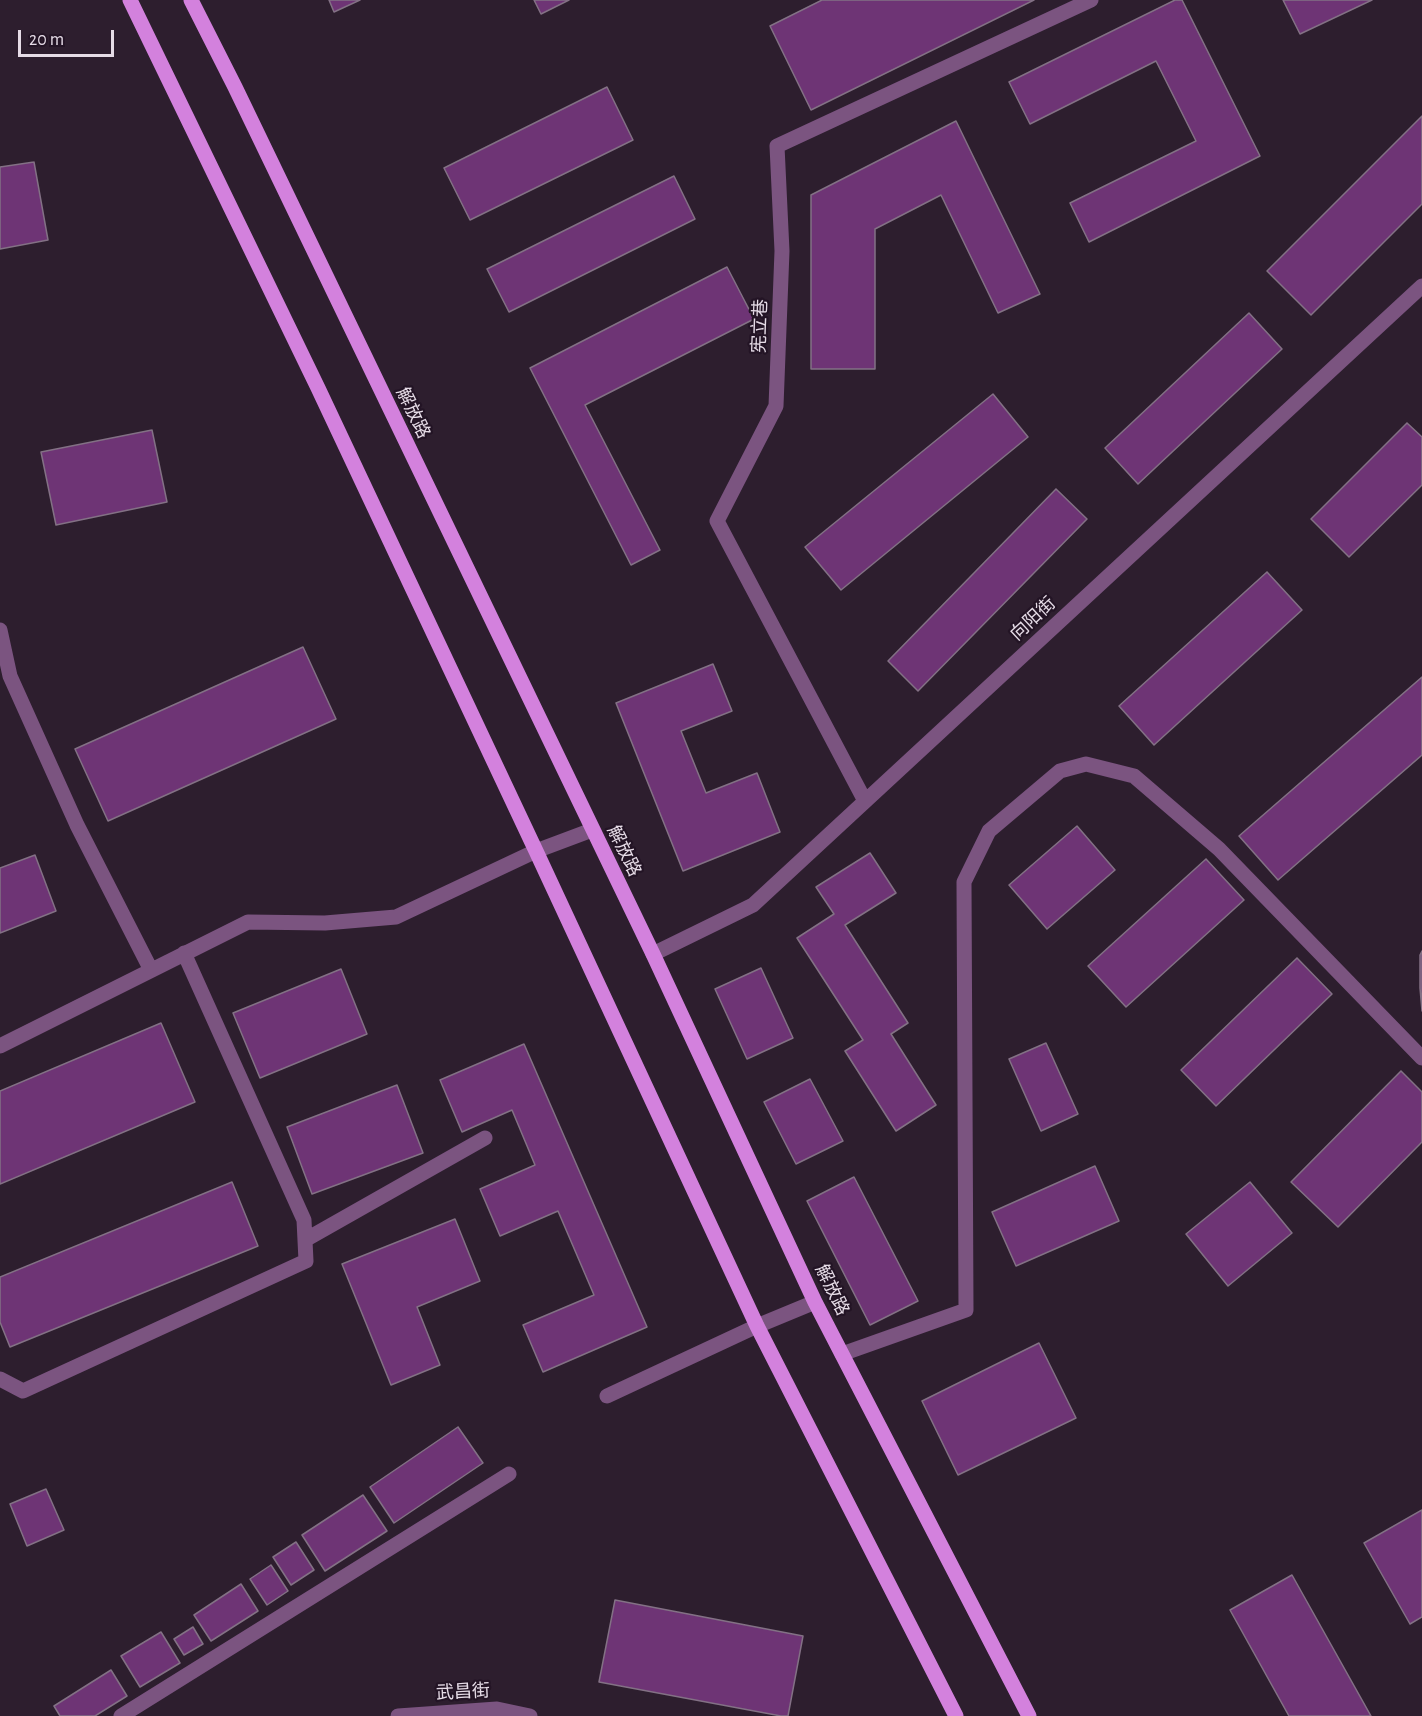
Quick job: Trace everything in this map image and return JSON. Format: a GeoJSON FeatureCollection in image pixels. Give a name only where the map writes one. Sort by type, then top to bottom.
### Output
{"type":"FeatureCollection","features":[{"type":"Feature","properties":{"kind":"main road"},"geometry":{"type":"LineString","coordinates":[[130,0],[318,388],[757,1326],[956,1716]]}},
{"type":"Feature","properties":{"kind":"main road","name":"解放路"},"geometry":{"type":"LineString","coordinates":[[191,0],[653,954],[815,1302],[1029,1716]]}},
{"type":"Feature","properties":{"kind":"street","name":"宪立巷"},"geometry":{"type":"LineString","coordinates":[[865,801],[717,521],[776,406],[782,251],[777,146],[1091,0]]}},
{"type":"Feature","properties":{"kind":"street","name":"向阳街"},"geometry":{"type":"LineString","coordinates":[[653,954],[753,905],[1422,286]]}},
{"type":"Feature","properties":{"kind":"street"},"geometry":{"type":"LineString","coordinates":[[0,630],[10,676],[77,825],[151,970]]}},
{"type":"Feature","properties":{"kind":"street"},"geometry":{"type":"LineString","coordinates":[[842,1354],[966,1310],[964,882],[989,831],[1060,771],[1086,764],[1134,776],[1219,849],[1422,1058]]}},
{"type":"Feature","properties":{"kind":"street"},"geometry":{"type":"LineString","coordinates":[[0,1046],[248,922],[325,923],[396,917],[536,851],[592,830]]}},
{"type":"Feature","properties":{"kind":"street"},"geometry":{"type":"LineString","coordinates":[[0,1379],[23,1391],[306,1261],[304,1220],[184,953]]}},
{"type":"Feature","properties":{"kind":"street"},"geometry":{"type":"LineString","coordinates":[[305,1240],[486,1138]]}},
{"type":"Feature","properties":{"kind":"street"},"geometry":{"type":"LineString","coordinates":[[607,1396],[757,1326],[815,1302]]}},
{"type":"Feature","properties":{"kind":"street"},"geometry":{"type":"LineString","coordinates":[[121,1716],[509,1474]]}},
{"type":"Feature","properties":{"kind":"street","name":"武昌街"},"geometry":{"type":"LineString","coordinates":[[398,1716],[497,1709],[530,1716]]}},
{"type":"Feature","properties":{"kind":"building"},"geometry":{"type":"Polygon","coordinates":[[[329,0],[360,0],[334,12],[329,0]]]}},
{"type":"Feature","properties":{"kind":"building"},"geometry":{"type":"Polygon","coordinates":[[[534,0],[569,0],[541,14],[534,0]]]}},
{"type":"Feature","properties":{"kind":"building"},"geometry":{"type":"Polygon","coordinates":[[[822,0],[1034,0],[811,110],[770,26],[822,0]]]}},
{"type":"Feature","properties":{"kind":"building"},"geometry":{"type":"Polygon","coordinates":[[[1175,0],[1182,0],[1260,156],[1089,242],[1070,203],[1196,141],[1156,61],[1030,124],[1009,82],[1175,0]]]}},
{"type":"Feature","properties":{"kind":"building"},"geometry":{"type":"Polygon","coordinates":[[[1283,0],[1372,0],[1300,34],[1283,0]]]}},
{"type":"Feature","properties":{"kind":"building"},"geometry":{"type":"Polygon","coordinates":[[[607,87],[633,140],[470,220],[444,168],[607,87]]]}},
{"type":"Feature","properties":{"kind":"building"},"geometry":{"type":"Polygon","coordinates":[[[1422,116],[1422,204],[1311,315],[1267,271],[1422,116]]]}},
{"type":"Feature","properties":{"kind":"building"},"geometry":{"type":"Polygon","coordinates":[[[956,121],[1040,294],[998,313],[941,195],[875,229],[875,369],[811,369],[811,195],[956,121]]]}},
{"type":"Feature","properties":{"kind":"building"},"geometry":{"type":"Polygon","coordinates":[[[34,162],[48,240],[0,249],[0,167],[34,162]]]}},
{"type":"Feature","properties":{"kind":"building"},"geometry":{"type":"Polygon","coordinates":[[[674,176],[695,219],[509,312],[487,269],[674,176]]]}},
{"type":"Feature","properties":{"kind":"building"},"geometry":{"type":"Polygon","coordinates":[[[727,267],[754,319],[585,405],[660,550],[631,565],[530,368],[727,267]]]}},
{"type":"Feature","properties":{"kind":"building"},"geometry":{"type":"Polygon","coordinates":[[[1249,313],[1282,349],[1138,484],[1105,448],[1249,313]]]}},
{"type":"Feature","properties":{"kind":"building"},"geometry":{"type":"Polygon","coordinates":[[[993,394],[1028,437],[841,590],[805,547],[993,394]]]}},
{"type":"Feature","properties":{"kind":"building"},"geometry":{"type":"Polygon","coordinates":[[[1407,423],[1422,437],[1422,485],[1349,557],[1311,519],[1407,423]]]}},
{"type":"Feature","properties":{"kind":"building"},"geometry":{"type":"Polygon","coordinates":[[[152,430],[167,502],[56,525],[41,452],[152,430]]]}},
{"type":"Feature","properties":{"kind":"building"},"geometry":{"type":"Polygon","coordinates":[[[1056,489],[1087,519],[918,691],[888,661],[1056,489]]]}},
{"type":"Feature","properties":{"kind":"building"},"geometry":{"type":"Polygon","coordinates":[[[1267,572],[1302,610],[1154,745],[1119,706],[1267,572]]]}},
{"type":"Feature","properties":{"kind":"building"},"geometry":{"type":"Polygon","coordinates":[[[303,647],[336,719],[108,821],[75,749],[303,647]]]}},
{"type":"Feature","properties":{"kind":"building"},"geometry":{"type":"Polygon","coordinates":[[[713,664],[732,711],[681,731],[706,793],[757,773],[780,832],[683,871],[616,703],[713,664]]]}},
{"type":"Feature","properties":{"kind":"building"},"geometry":{"type":"Polygon","coordinates":[[[1422,677],[1422,755],[1278,880],[1239,836],[1422,677]]]}},
{"type":"Feature","properties":{"kind":"building"},"geometry":{"type":"Polygon","coordinates":[[[1077,826],[1115,870],[1047,929],[1009,885],[1077,826]]]}},
{"type":"Feature","properties":{"kind":"building"},"geometry":{"type":"Polygon","coordinates":[[[870,853],[896,893],[845,925],[908,1023],[891,1034],[936,1105],[896,1131],[845,1051],[863,1040],[797,938],[834,914],[816,887],[870,853]]]}},
{"type":"Feature","properties":{"kind":"building"},"geometry":{"type":"Polygon","coordinates":[[[35,855],[56,911],[0,933],[0,868],[35,855]]]}},
{"type":"Feature","properties":{"kind":"building"},"geometry":{"type":"Polygon","coordinates":[[[1206,859],[1244,900],[1126,1007],[1088,966],[1206,859]]]}},
{"type":"Feature","properties":{"kind":"building"},"geometry":{"type":"Polygon","coordinates":[[[1422,951],[1422,1011],[1420,955],[1422,951]]]}},
{"type":"Feature","properties":{"kind":"building"},"geometry":{"type":"Polygon","coordinates":[[[1297,958],[1332,994],[1216,1106],[1181,1070],[1297,958]]]}},
{"type":"Feature","properties":{"kind":"building"},"geometry":{"type":"Polygon","coordinates":[[[761,968],[793,1038],[747,1059],[715,989],[761,968]]]}},
{"type":"Feature","properties":{"kind":"building"},"geometry":{"type":"Polygon","coordinates":[[[341,969],[367,1034],[260,1078],[233,1013],[341,969]]]}},
{"type":"Feature","properties":{"kind":"building"},"geometry":{"type":"Polygon","coordinates":[[[161,1023],[195,1102],[0,1184],[0,1091],[161,1023]]]}},
{"type":"Feature","properties":{"kind":"building"},"geometry":{"type":"Polygon","coordinates":[[[1046,1043],[1078,1114],[1041,1131],[1009,1059],[1046,1043]]]}},
{"type":"Feature","properties":{"kind":"building"},"geometry":{"type":"Polygon","coordinates":[[[524,1044],[647,1327],[543,1372],[523,1325],[594,1295],[558,1211],[500,1236],[480,1189],[535,1165],[512,1110],[462,1132],[440,1080],[524,1044]]]}},
{"type":"Feature","properties":{"kind":"building"},"geometry":{"type":"Polygon","coordinates":[[[1401,1071],[1422,1092],[1422,1142],[1338,1227],[1291,1182],[1401,1071]]]}},
{"type":"Feature","properties":{"kind":"building"},"geometry":{"type":"Polygon","coordinates":[[[810,1079],[843,1141],[796,1164],[764,1102],[810,1079]]]}},
{"type":"Feature","properties":{"kind":"building"},"geometry":{"type":"Polygon","coordinates":[[[397,1085],[423,1153],[312,1194],[287,1127],[397,1085]]]}},
{"type":"Feature","properties":{"kind":"building"},"geometry":{"type":"Polygon","coordinates":[[[1095,1166],[1119,1221],[1016,1266],[992,1212],[1095,1166]]]}},
{"type":"Feature","properties":{"kind":"building"},"geometry":{"type":"Polygon","coordinates":[[[854,1177],[918,1301],[870,1325],[807,1201],[854,1177]]]}},
{"type":"Feature","properties":{"kind":"building"},"geometry":{"type":"Polygon","coordinates":[[[232,1182],[258,1246],[10,1347],[0,1322],[0,1277],[232,1182]]]}},
{"type":"Feature","properties":{"kind":"building"},"geometry":{"type":"Polygon","coordinates":[[[1250,1182],[1292,1233],[1228,1286],[1186,1234],[1250,1182]]]}},
{"type":"Feature","properties":{"kind":"building"},"geometry":{"type":"Polygon","coordinates":[[[455,1219],[480,1281],[417,1307],[440,1365],[391,1385],[342,1264],[455,1219]]]}},
{"type":"Feature","properties":{"kind":"building"},"geometry":{"type":"Polygon","coordinates":[[[1039,1343],[1076,1418],[958,1475],[922,1401],[1039,1343]]]}},
{"type":"Feature","properties":{"kind":"building"},"geometry":{"type":"Polygon","coordinates":[[[458,1427],[483,1463],[394,1523],[370,1487],[458,1427]]]}},
{"type":"Feature","properties":{"kind":"building"},"geometry":{"type":"Polygon","coordinates":[[[46,1489],[64,1530],[27,1546],[10,1504],[46,1489]]]}},
{"type":"Feature","properties":{"kind":"building"},"geometry":{"type":"Polygon","coordinates":[[[363,1495],[387,1531],[325,1571],[302,1535],[363,1495]]]}},
{"type":"Feature","properties":{"kind":"building"},"geometry":{"type":"Polygon","coordinates":[[[1422,1510],[1422,1617],[1410,1624],[1364,1543],[1422,1510]]]}},
{"type":"Feature","properties":{"kind":"building"},"geometry":{"type":"Polygon","coordinates":[[[296,1542],[314,1570],[291,1585],[273,1557],[296,1542]]]}},
{"type":"Feature","properties":{"kind":"building"},"geometry":{"type":"Polygon","coordinates":[[[271,1565],[288,1591],[267,1605],[250,1579],[271,1565]]]}},
{"type":"Feature","properties":{"kind":"building"},"geometry":{"type":"Polygon","coordinates":[[[1292,1575],[1371,1716],[1289,1716],[1230,1610],[1292,1575]]]}},
{"type":"Feature","properties":{"kind":"building"},"geometry":{"type":"Polygon","coordinates":[[[241,1584],[258,1611],[211,1641],[194,1615],[241,1584]]]}},
{"type":"Feature","properties":{"kind":"building"},"geometry":{"type":"Polygon","coordinates":[[[615,1600],[803,1636],[788,1716],[599,1682],[615,1600]]]}},
{"type":"Feature","properties":{"kind":"building"},"geometry":{"type":"Polygon","coordinates":[[[193,1627],[203,1644],[184,1655],[174,1639],[193,1627]]]}},
{"type":"Feature","properties":{"kind":"building"},"geometry":{"type":"Polygon","coordinates":[[[161,1632],[180,1663],[140,1687],[121,1656],[161,1632]]]}},
{"type":"Feature","properties":{"kind":"building"},"geometry":{"type":"Polygon","coordinates":[[[111,1670],[127,1696],[95,1716],[60,1716],[54,1706],[111,1670]]]}}]}
